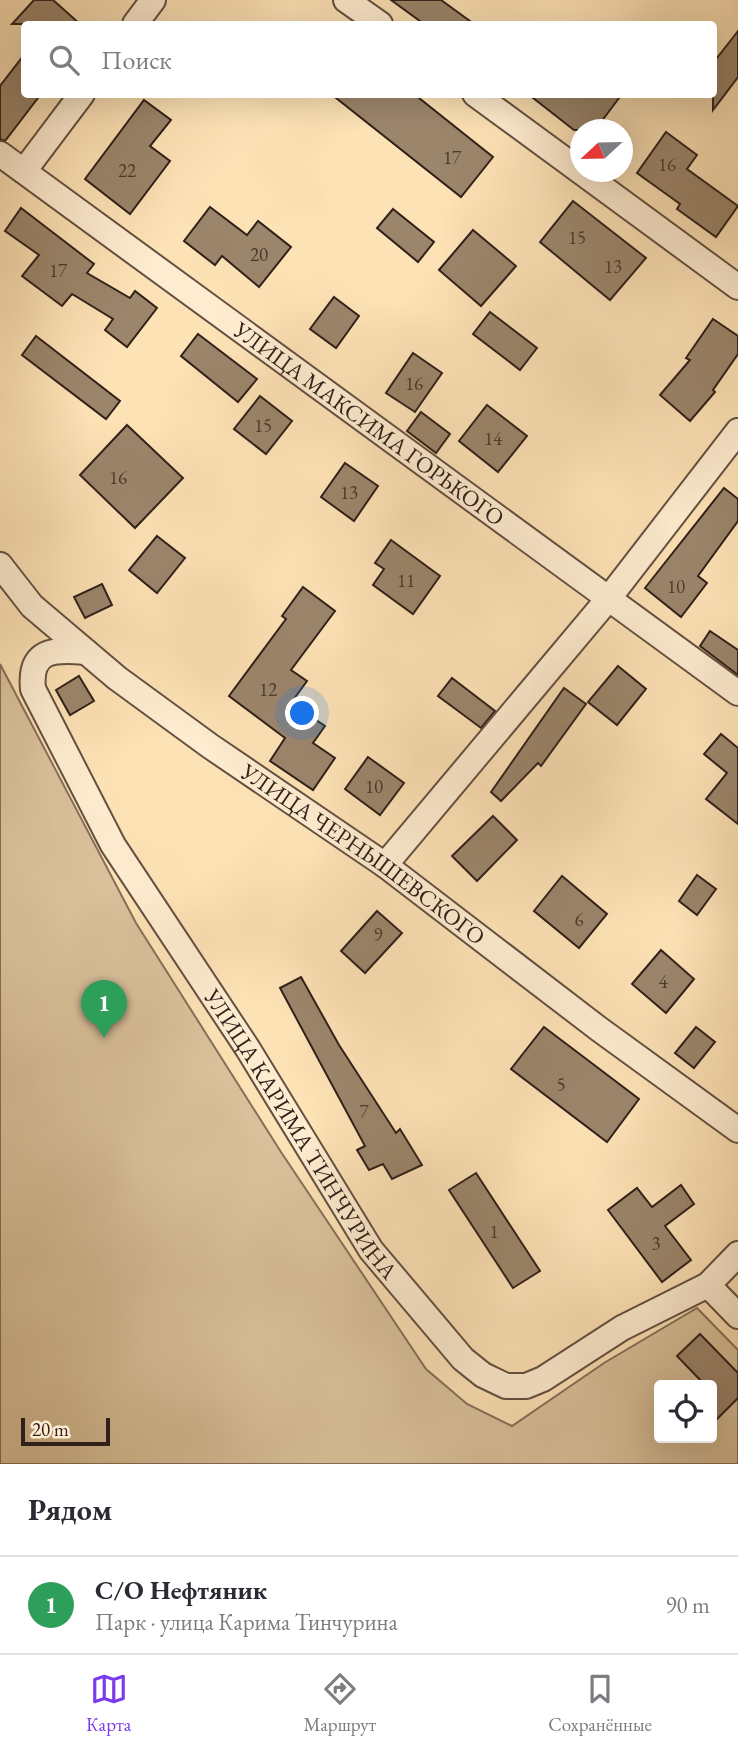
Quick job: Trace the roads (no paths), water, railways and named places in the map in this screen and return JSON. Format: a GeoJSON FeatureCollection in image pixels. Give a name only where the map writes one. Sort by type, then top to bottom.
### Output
{"type":"FeatureCollection","features":[{"type":"Feature","properties":{"kind":"street"},"geometry":{"type":"LineString","coordinates":[[137,21],[153,0]]}},
{"type":"Feature","properties":{"kind":"street"},"geometry":{"type":"LineString","coordinates":[[346,0],[376,21]]}},
{"type":"Feature","properties":{"kind":"street"},"geometry":{"type":"LineString","coordinates":[[24,171],[79,98]]}},
{"type":"Feature","properties":{"kind":"street"},"geometry":{"type":"LineString","coordinates":[[480,98],[738,287]]}},
{"type":"Feature","properties":{"kind":"street","name":"УЛИЦА МАКСИМА ГОРЬКОГО"},"geometry":{"type":"LineString","coordinates":[[0,154],[738,693]]}},
{"type":"Feature","properties":{"kind":"street"},"geometry":{"type":"LineString","coordinates":[[385,865],[609,598],[738,431]]}},
{"type":"Feature","properties":{"kind":"street","name":"УЛИЦА ЧЕРНЫШЕВСКОГО"},"geometry":{"type":"LineString","coordinates":[[0,565],[32,606],[117,677],[210,746],[385,865],[599,1029],[738,1130]]}},
{"type":"Feature","properties":{"kind":"street","name":"УЛИЦА КАРИМА ТИНЧУРИНА"},"geometry":{"type":"LineString","coordinates":[[86,652],[66,650],[47,653],[37,660],[31,673],[33,689],[113,845],[248,1049],[371,1250],[463,1359],[483,1375],[506,1386],[526,1386],[543,1379],[622,1328],[708,1285],[738,1254]]}},
{"type":"Feature","properties":{"kind":"street"},"geometry":{"type":"LineString","coordinates":[[708,1285],[738,1316]]}},
{"type":"Feature","properties":{"kind":"place","name":"С/О Нефтяник"},"geometry":{"type":"Point","coordinates":[104,1038]}}]}
